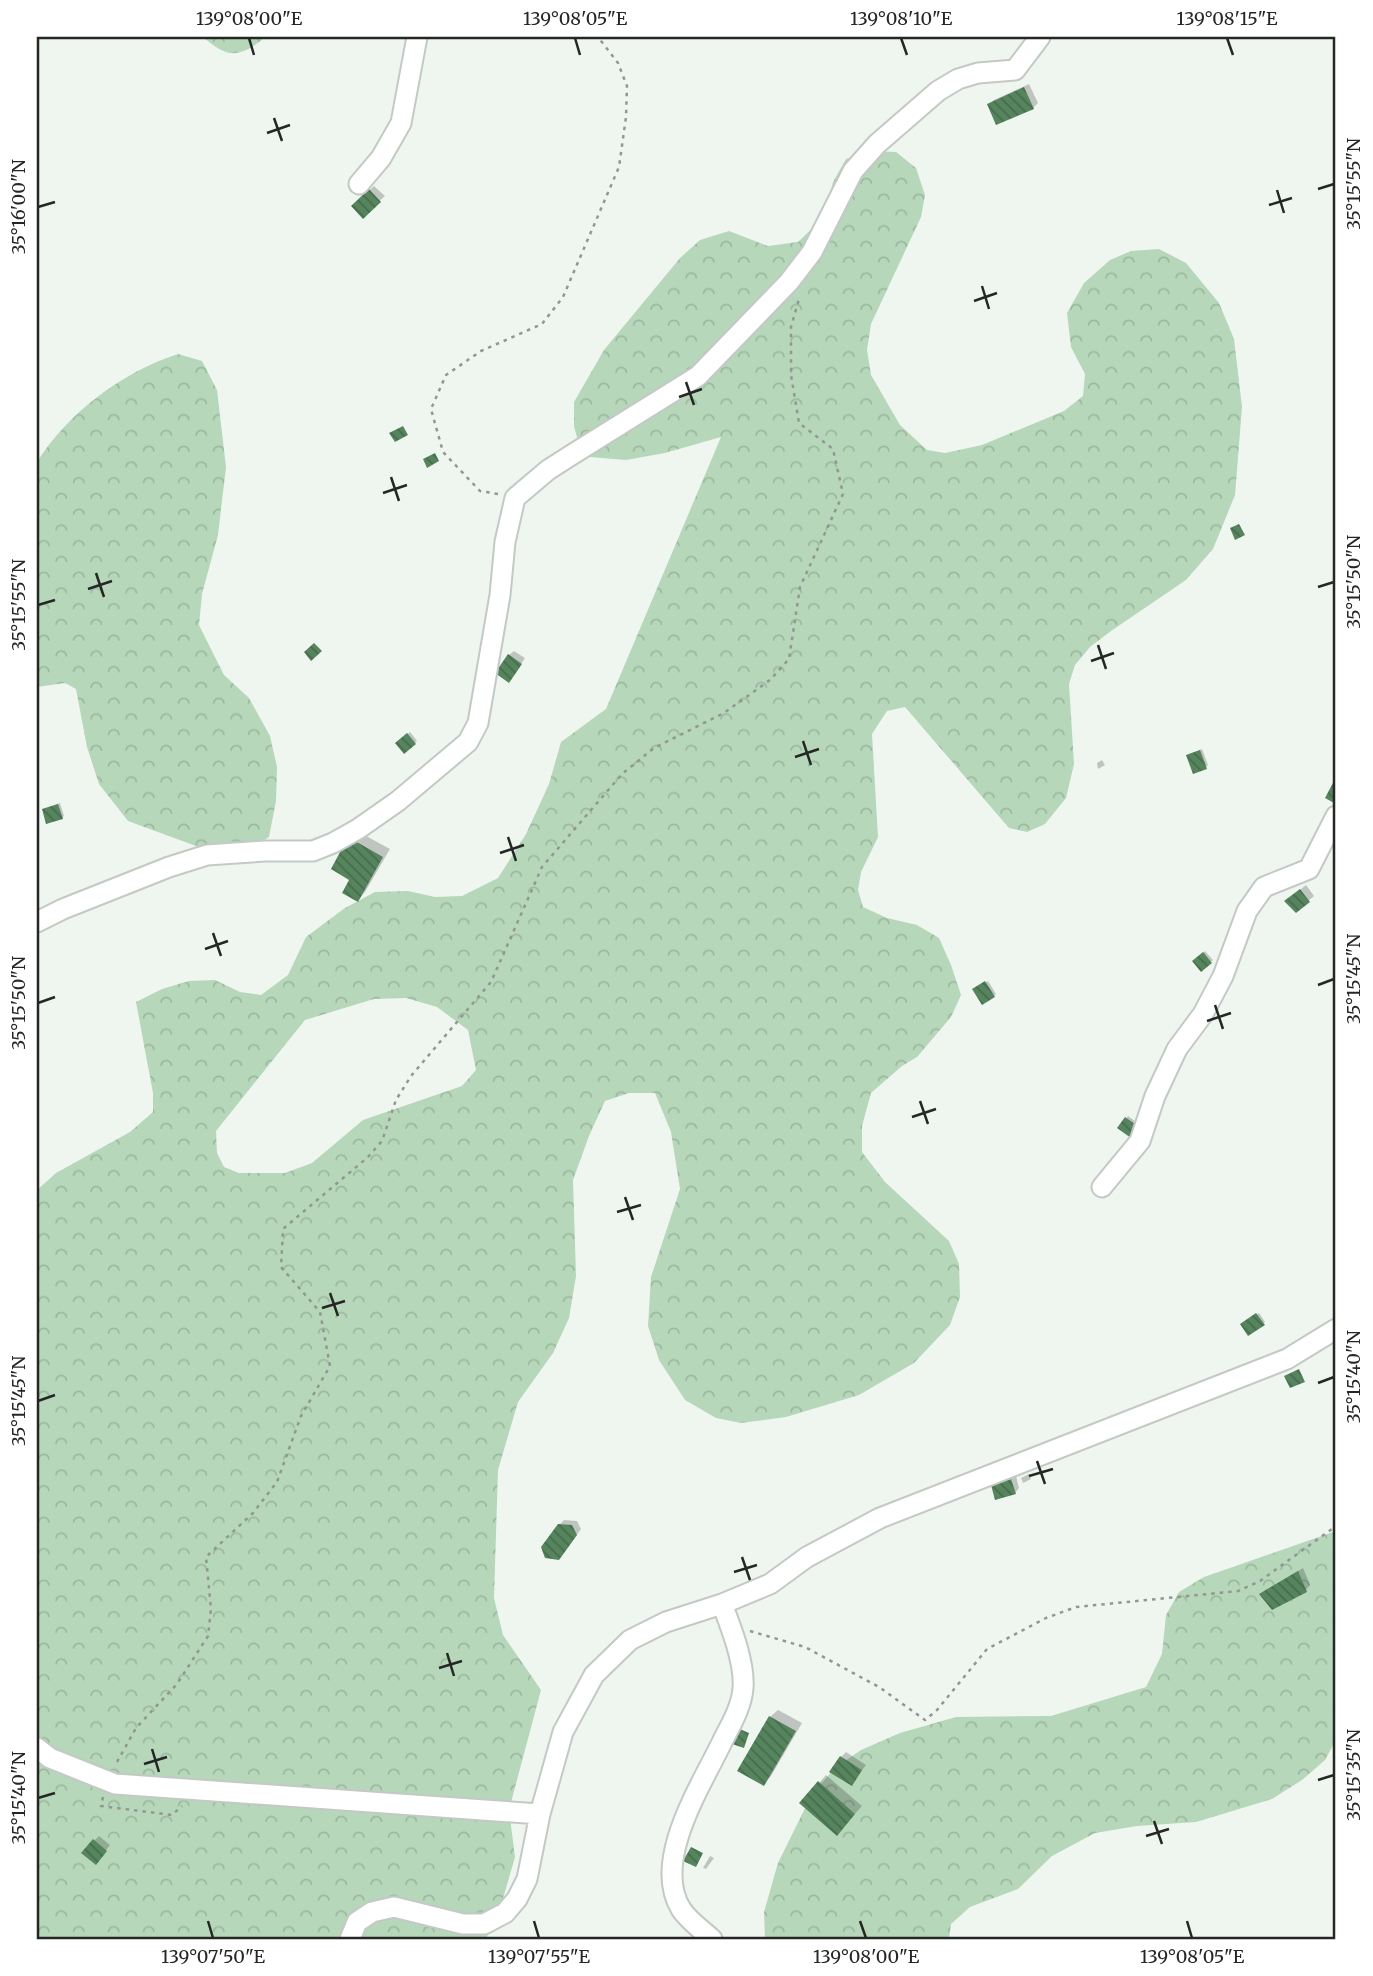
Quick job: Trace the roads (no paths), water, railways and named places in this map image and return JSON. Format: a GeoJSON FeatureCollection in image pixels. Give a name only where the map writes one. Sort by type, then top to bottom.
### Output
{"type":"FeatureCollection","features":[{"type":"Feature","properties":{"kind":"street"},"geometry":{"type":"LineString","coordinates":[[359,184],[381,158],[401,123],[416,37]]}},
{"type":"Feature","properties":{"kind":"street"},"geometry":{"type":"LineString","coordinates":[[37,922],[169,867],[207,855],[265,850],[313,851],[333,843],[398,801],[458,751],[468,742],[478,723],[498,606],[505,542],[515,498],[565,459],[698,376],[789,282],[813,252],[853,171],[877,144],[938,91],[958,79],[978,73],[1015,70],[1040,37]]}},
{"type":"Feature","properties":{"kind":"street"},"geometry":{"type":"LineString","coordinates":[[1102,1186],[1140,1141],[1155,1096],[1177,1049],[1203,1013],[1223,976],[1247,911],[1264,887],[1309,869],[1336,816]]}},
{"type":"Feature","properties":{"kind":"street"},"geometry":{"type":"LineString","coordinates":[[350,1939],[357,1922],[372,1912],[394,1907],[463,1924],[484,1924],[505,1913],[517,1899],[527,1879],[540,1814],[563,1732],[594,1675],[630,1640],[666,1622],[722,1604],[770,1584],[807,1557],[880,1518],[1287,1359],[1336,1329]]}},
{"type":"Feature","properties":{"kind":"street"},"geometry":{"type":"LineString","coordinates":[[712,1939],[682,1909],[672,1885],[672,1867],[679,1833],[736,1714],[743,1689],[742,1671],[731,1626],[722,1604]]}},
{"type":"Feature","properties":{"kind":"street"},"geometry":{"type":"LineString","coordinates":[[37,1748],[50,1758],[115,1784],[540,1814]]}}]}
